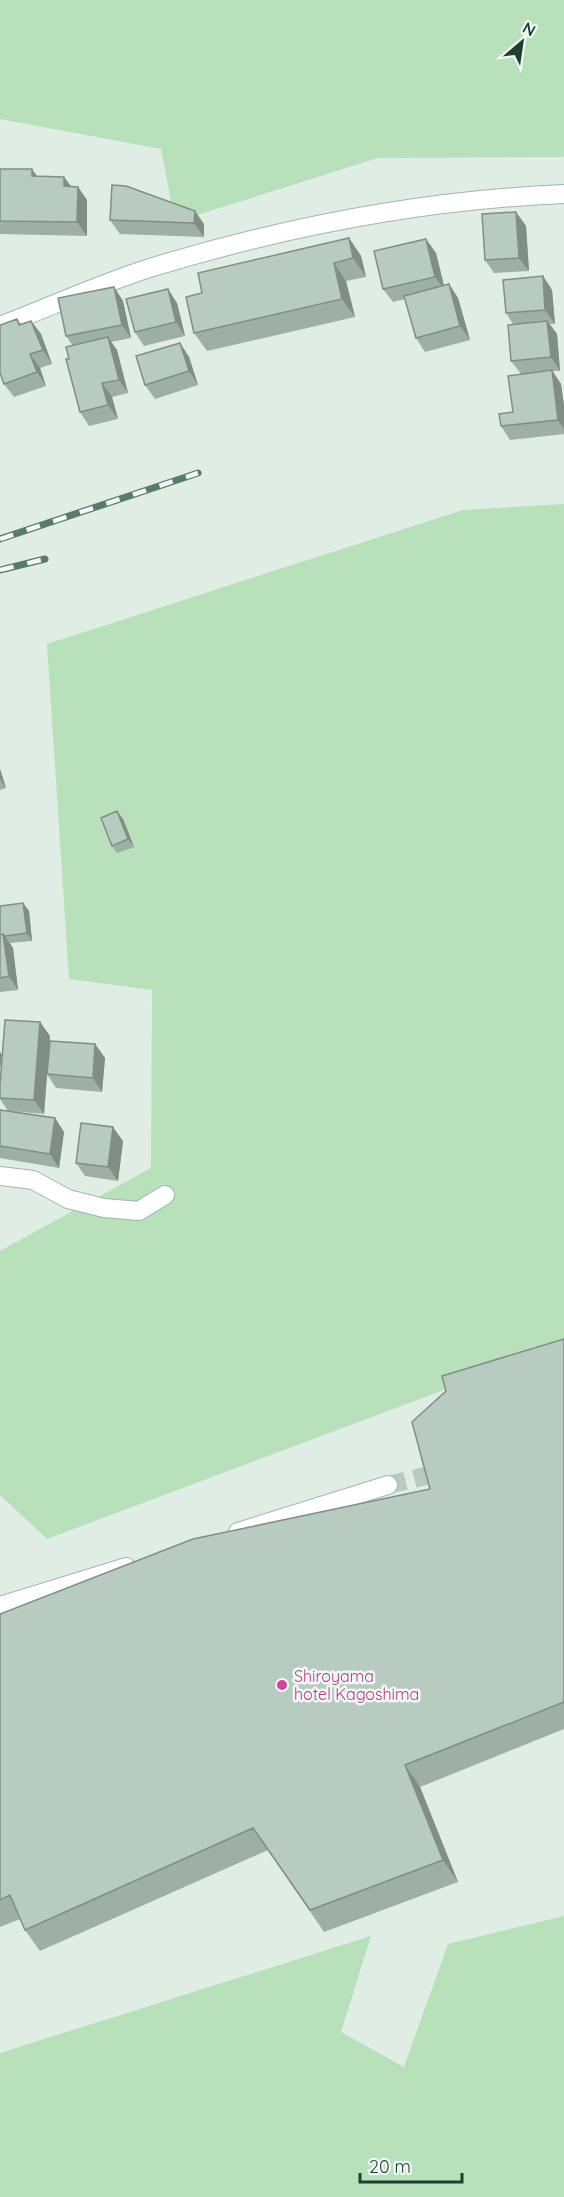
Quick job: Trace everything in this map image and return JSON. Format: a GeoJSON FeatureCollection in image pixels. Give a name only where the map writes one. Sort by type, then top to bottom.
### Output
{"type":"FeatureCollection","features":[{"type":"Feature","properties":{"kind":"street"},"geometry":{"type":"LineString","coordinates":[[0,326],[151,267],[362,215],[483,198],[564,194]]}},
{"type":"Feature","properties":{"kind":"street"},"geometry":{"type":"LineString","coordinates":[[0,1176],[33,1180],[68,1199],[104,1208],[139,1211],[165,1195]]}},
{"type":"Feature","properties":{"kind":"street"},"geometry":{"type":"LineString","coordinates":[[217,1539],[388,1485]]}},
{"type":"Feature","properties":{"kind":"street"},"geometry":{"type":"LineString","coordinates":[[0,1606],[148,1560]]}},
{"type":"Feature","properties":{"kind":"green space"},"geometry":{"type":"Polygon","coordinates":[[[0,0],[564,0],[564,157],[378,158],[175,222],[161,149],[0,119],[0,0]]]}},
{"type":"Feature","properties":{"kind":"green space"},"geometry":{"type":"Polygon","coordinates":[[[564,504],[564,1345],[47,1539],[0,1495],[0,1251],[151,1168],[152,990],[69,979],[47,644],[463,510],[564,504]]]}},
{"type":"Feature","properties":{"kind":"green space"},"geometry":{"type":"Polygon","coordinates":[[[564,1916],[564,2197],[0,2197],[0,2053],[371,1936],[341,2032],[404,2067],[448,1944],[564,1916]]]}},
{"type":"Feature","properties":{"kind":"building"},"geometry":{"type":"Polygon","coordinates":[[[0,169],[32,169],[32,176],[64,177],[64,186],[78,187],[77,222],[0,221],[0,169]]]}},
{"type":"Feature","properties":{"kind":"building"},"geometry":{"type":"Polygon","coordinates":[[[112,185],[126,186],[195,211],[194,223],[110,220],[112,185]]]}},
{"type":"Feature","properties":{"kind":"building"},"geometry":{"type":"Polygon","coordinates":[[[516,212],[519,258],[485,260],[482,214],[516,212]]]}},
{"type":"Feature","properties":{"kind":"building"},"geometry":{"type":"Polygon","coordinates":[[[349,238],[353,258],[334,263],[342,299],[194,333],[186,297],[202,293],[198,273],[349,238]]]}},
{"type":"Feature","properties":{"kind":"building"},"geometry":{"type":"Polygon","coordinates":[[[426,239],[435,277],[383,289],[374,251],[426,239]]]}},
{"type":"Feature","properties":{"kind":"building"},"geometry":{"type":"Polygon","coordinates":[[[543,276],[545,310],[506,313],[503,280],[543,276]]]}},
{"type":"Feature","properties":{"kind":"building"},"geometry":{"type":"Polygon","coordinates":[[[449,284],[460,326],[416,338],[404,296],[449,284]]]}},
{"type":"Feature","properties":{"kind":"building"},"geometry":{"type":"Polygon","coordinates":[[[114,287],[122,325],[66,336],[58,298],[114,287]]]}},
{"type":"Feature","properties":{"kind":"building"},"geometry":{"type":"Polygon","coordinates":[[[168,289],[176,322],[135,332],[126,299],[168,289]]]}},
{"type":"Feature","properties":{"kind":"building"},"geometry":{"type":"Polygon","coordinates":[[[17,319],[19,325],[31,321],[43,350],[30,354],[37,372],[4,384],[0,373],[0,325],[17,319]]]}},
{"type":"Feature","properties":{"kind":"building"},"geometry":{"type":"Polygon","coordinates":[[[547,321],[551,357],[511,361],[508,325],[547,321]]]}},
{"type":"Feature","properties":{"kind":"building"},"geometry":{"type":"Polygon","coordinates":[[[108,337],[119,380],[102,383],[108,405],[80,412],[66,359],[69,359],[66,347],[108,337]]]}},
{"type":"Feature","properties":{"kind":"building"},"geometry":{"type":"Polygon","coordinates":[[[180,343],[189,371],[145,385],[136,356],[180,343]]]}},
{"type":"Feature","properties":{"kind":"building"},"geometry":{"type":"Polygon","coordinates":[[[552,370],[558,420],[501,426],[499,414],[513,412],[508,376],[552,370]]]}},
{"type":"Feature","properties":{"kind":"building"},"geometry":{"type":"Polygon","coordinates":[[[117,811],[128,839],[112,846],[101,818],[117,811]]]}},
{"type":"Feature","properties":{"kind":"building"},"geometry":{"type":"Polygon","coordinates":[[[23,903],[27,933],[0,935],[0,906],[23,903]]]}},
{"type":"Feature","properties":{"kind":"building"},"geometry":{"type":"Polygon","coordinates":[[[3,934],[9,976],[0,978],[0,935],[3,934]]]}},
{"type":"Feature","properties":{"kind":"building"},"geometry":{"type":"Polygon","coordinates":[[[5,1020],[40,1022],[34,1100],[0,1098],[5,1020]]]}},
{"type":"Feature","properties":{"kind":"building"},"geometry":{"type":"Polygon","coordinates":[[[50,1041],[95,1044],[93,1078],[47,1074],[50,1041]]]}},
{"type":"Feature","properties":{"kind":"building"},"geometry":{"type":"Polygon","coordinates":[[[0,1110],[55,1118],[50,1154],[0,1146],[0,1110]]]}},
{"type":"Feature","properties":{"kind":"building"},"geometry":{"type":"Polygon","coordinates":[[[81,1123],[113,1127],[108,1167],[76,1163],[81,1123]]]}},
{"type":"Feature","properties":{"kind":"building","name":"Shiroyama hotel Kagoshima"},"geometry":{"type":"Polygon","coordinates":[[[564,1339],[564,1702],[405,1765],[443,1860],[310,1910],[253,1828],[25,1930],[10,1895],[0,1900],[0,1614],[193,1539],[430,1489],[412,1422],[446,1391],[442,1376],[564,1339]]]}},
{"type":"Feature","properties":{"kind":"tunnel"},"geometry":{"type":"LineString","coordinates":[[388,1485],[450,1470]]}},
{"type":"Feature","properties":{"kind":"railway"},"geometry":{"type":"LineString","coordinates":[[0,539],[198,473]]}},
{"type":"Feature","properties":{"kind":"railway"},"geometry":{"type":"LineString","coordinates":[[0,570],[45,559]]}},
{"type":"Feature","properties":{"kind":"place","name":"Shiroyama hotel Kagoshima"},"geometry":{"type":"Point","coordinates":[282,1685]}}]}
